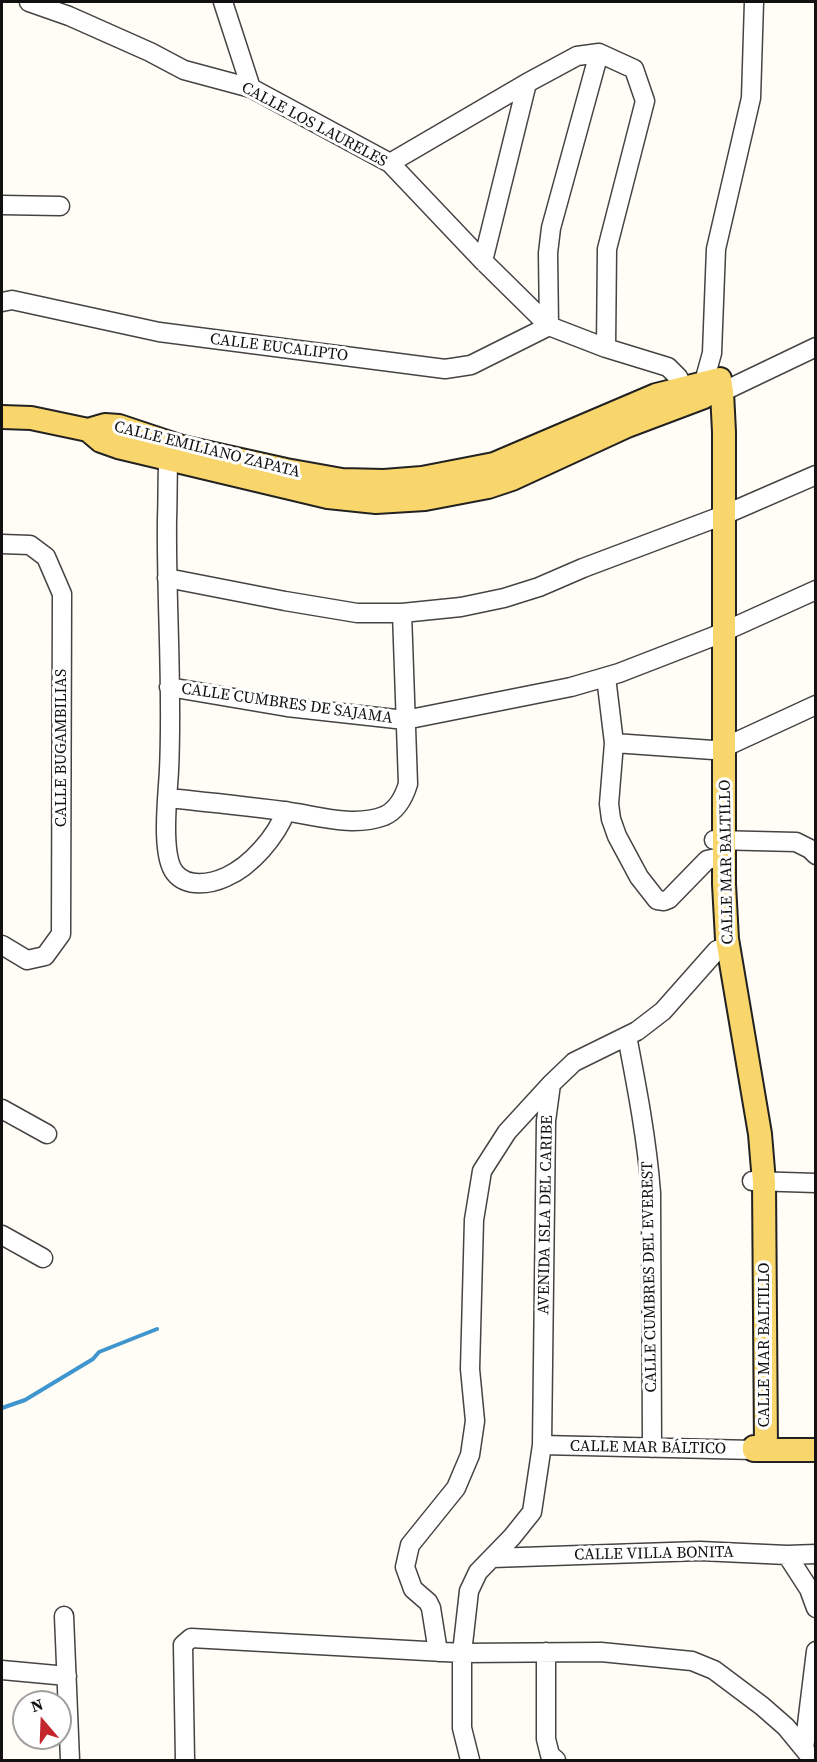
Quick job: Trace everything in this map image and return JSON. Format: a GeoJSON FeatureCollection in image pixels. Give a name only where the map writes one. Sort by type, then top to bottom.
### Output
{"type":"FeatureCollection","features":[{"type":"Feature","properties":{"kind":"main road","name":"CALLE EMILIANO ZAPATA"},"geometry":{"type":"LineString","coordinates":[[2,417],[31,418],[88,430],[105,425],[119,426],[169,451],[342,480],[384,481],[422,478],[494,464],[525,453],[656,395],[704,390]]}},
{"type":"Feature","properties":{"kind":"main road","name":"CALLE MAR BALTILLO"},"geometry":{"type":"LineString","coordinates":[[704,390],[718,517],[720,848],[724,884],[723,948],[760,1134],[758,1182],[760,1450]]}},
{"type":"Feature","properties":{"kind":"main road"},"geometry":{"type":"LineString","coordinates":[[760,1450],[816,1450]]}},
{"type":"Feature","properties":{"kind":"street","name":"CALLE LOS LAURELES"},"geometry":{"type":"LineString","coordinates":[[29,2],[69,16],[150,52],[184,70],[251,88],[390,163],[483,261],[549,326]]}},
{"type":"Feature","properties":{"kind":"street"},"geometry":{"type":"LineString","coordinates":[[223,2],[251,88]]}},
{"type":"Feature","properties":{"kind":"street"},"geometry":{"type":"LineString","coordinates":[[704,390],[718,367],[712,354],[716,249],[751,98],[754,2]]}},
{"type":"Feature","properties":{"kind":"street"},"geometry":{"type":"LineString","coordinates":[[599,53],[551,228],[548,253],[549,326],[606,348],[668,367],[704,390],[743,381],[816,347]]}},
{"type":"Feature","properties":{"kind":"street"},"geometry":{"type":"LineString","coordinates":[[390,163],[527,82],[577,56],[599,53],[634,69],[645,101],[607,249],[606,348]]}},
{"type":"Feature","properties":{"kind":"street"},"geometry":{"type":"LineString","coordinates":[[483,261],[527,82]]}},
{"type":"Feature","properties":{"kind":"street"},"geometry":{"type":"LineString","coordinates":[[2,205],[60,206]]}},
{"type":"Feature","properties":{"kind":"street","name":"CALLE EUCALIPTO"},"geometry":{"type":"LineString","coordinates":[[2,302],[12,300],[159,332],[445,369],[471,365],[549,326]]}},
{"type":"Feature","properties":{"kind":"street"},"geometry":{"type":"LineString","coordinates":[[169,451],[167,578],[170,747],[166,840],[170,862],[176,873],[186,880],[215,883],[233,874],[256,855],[280,827],[286,812]]}},
{"type":"Feature","properties":{"kind":"street"},"geometry":{"type":"LineString","coordinates":[[167,578],[357,613],[402,613],[461,607],[504,598],[539,587],[718,517],[816,475]]}},
{"type":"Feature","properties":{"kind":"street","name":"CALLE BUGAMBILIAS"},"geometry":{"type":"LineString","coordinates":[[2,544],[30,545],[46,557],[62,594],[61,934],[45,956],[27,960],[2,945]]}},
{"type":"Feature","properties":{"kind":"street","name":"CALLE CUMBRES DE SAJAMA"},"geometry":{"type":"LineString","coordinates":[[169,687],[286,706],[405,720],[549,692],[606,677],[719,633],[816,590]]}},
{"type":"Feature","properties":{"kind":"street"},"geometry":{"type":"LineString","coordinates":[[168,798],[350,822],[386,815],[397,807],[408,784],[402,613]]}},
{"type":"Feature","properties":{"kind":"street"},"geometry":{"type":"LineString","coordinates":[[606,677],[614,742],[609,804],[611,819],[617,836],[639,878],[657,900],[669,899],[699,866],[720,848],[796,842],[813,852]]}},
{"type":"Feature","properties":{"kind":"street"},"geometry":{"type":"LineString","coordinates":[[614,742],[719,749],[816,705]]}},
{"type":"Feature","properties":{"kind":"street"},"geometry":{"type":"LineString","coordinates":[[438,1652],[429,1602],[413,1589],[405,1567],[410,1545],[456,1488],[470,1455],[475,1421],[470,1369],[474,1220],[482,1172],[507,1132],[574,1062],[637,1031],[663,1011],[723,948]]}},
{"type":"Feature","properties":{"kind":"street","name":"CALLE CUMBRES DEL EVEREST"},"geometry":{"type":"LineString","coordinates":[[627,1036],[642,1110],[651,1193],[652,1448]]}},
{"type":"Feature","properties":{"kind":"street","name":"AVENIDA ISLA DEL CARIBE"},"geometry":{"type":"LineString","coordinates":[[470,1761],[462,1728],[462,1653],[470,1591],[478,1572],[526,1522],[532,1512],[542,1445],[546,1121],[551,1084]]}},
{"type":"Feature","properties":{"kind":"street"},"geometry":{"type":"LineString","coordinates":[[2,1109],[47,1134]]}},
{"type":"Feature","properties":{"kind":"street"},"geometry":{"type":"LineString","coordinates":[[758,1182],[816,1183]]}},
{"type":"Feature","properties":{"kind":"street"},"geometry":{"type":"LineString","coordinates":[[2,1236],[43,1258]]}},
{"type":"Feature","properties":{"kind":"street","name":"CALLE MAR BÁLTICO"},"geometry":{"type":"LineString","coordinates":[[542,1445],[760,1450]]}},
{"type":"Feature","properties":{"kind":"street","name":"CALLE VILLA BONITA"},"geometry":{"type":"LineString","coordinates":[[492,1558],[700,1551],[816,1554]]}},
{"type":"Feature","properties":{"kind":"street"},"geometry":{"type":"LineString","coordinates":[[787,1555],[808,1588],[816,1608]]}},
{"type":"Feature","properties":{"kind":"street"},"geometry":{"type":"LineString","coordinates":[[64,1616],[70,1761]]}},
{"type":"Feature","properties":{"kind":"street"},"geometry":{"type":"LineString","coordinates":[[185,1761],[183,1645],[191,1638],[462,1653],[601,1652],[692,1661],[714,1670],[762,1706],[786,1727],[809,1755]]}},
{"type":"Feature","properties":{"kind":"street"},"geometry":{"type":"LineString","coordinates":[[809,1755],[816,1651]]}},
{"type":"Feature","properties":{"kind":"street"},"geometry":{"type":"LineString","coordinates":[[546,1652],[546,1739],[550,1755],[556,1761]]}},
{"type":"Feature","properties":{"kind":"street"},"geometry":{"type":"LineString","coordinates":[[2,1670],[67,1676]]}},
{"type":"Feature","properties":{"kind":"waterway"},"geometry":{"type":"LineString","coordinates":[[2,1408],[25,1400],[93,1359],[99,1352],[157,1329]]}}]}
